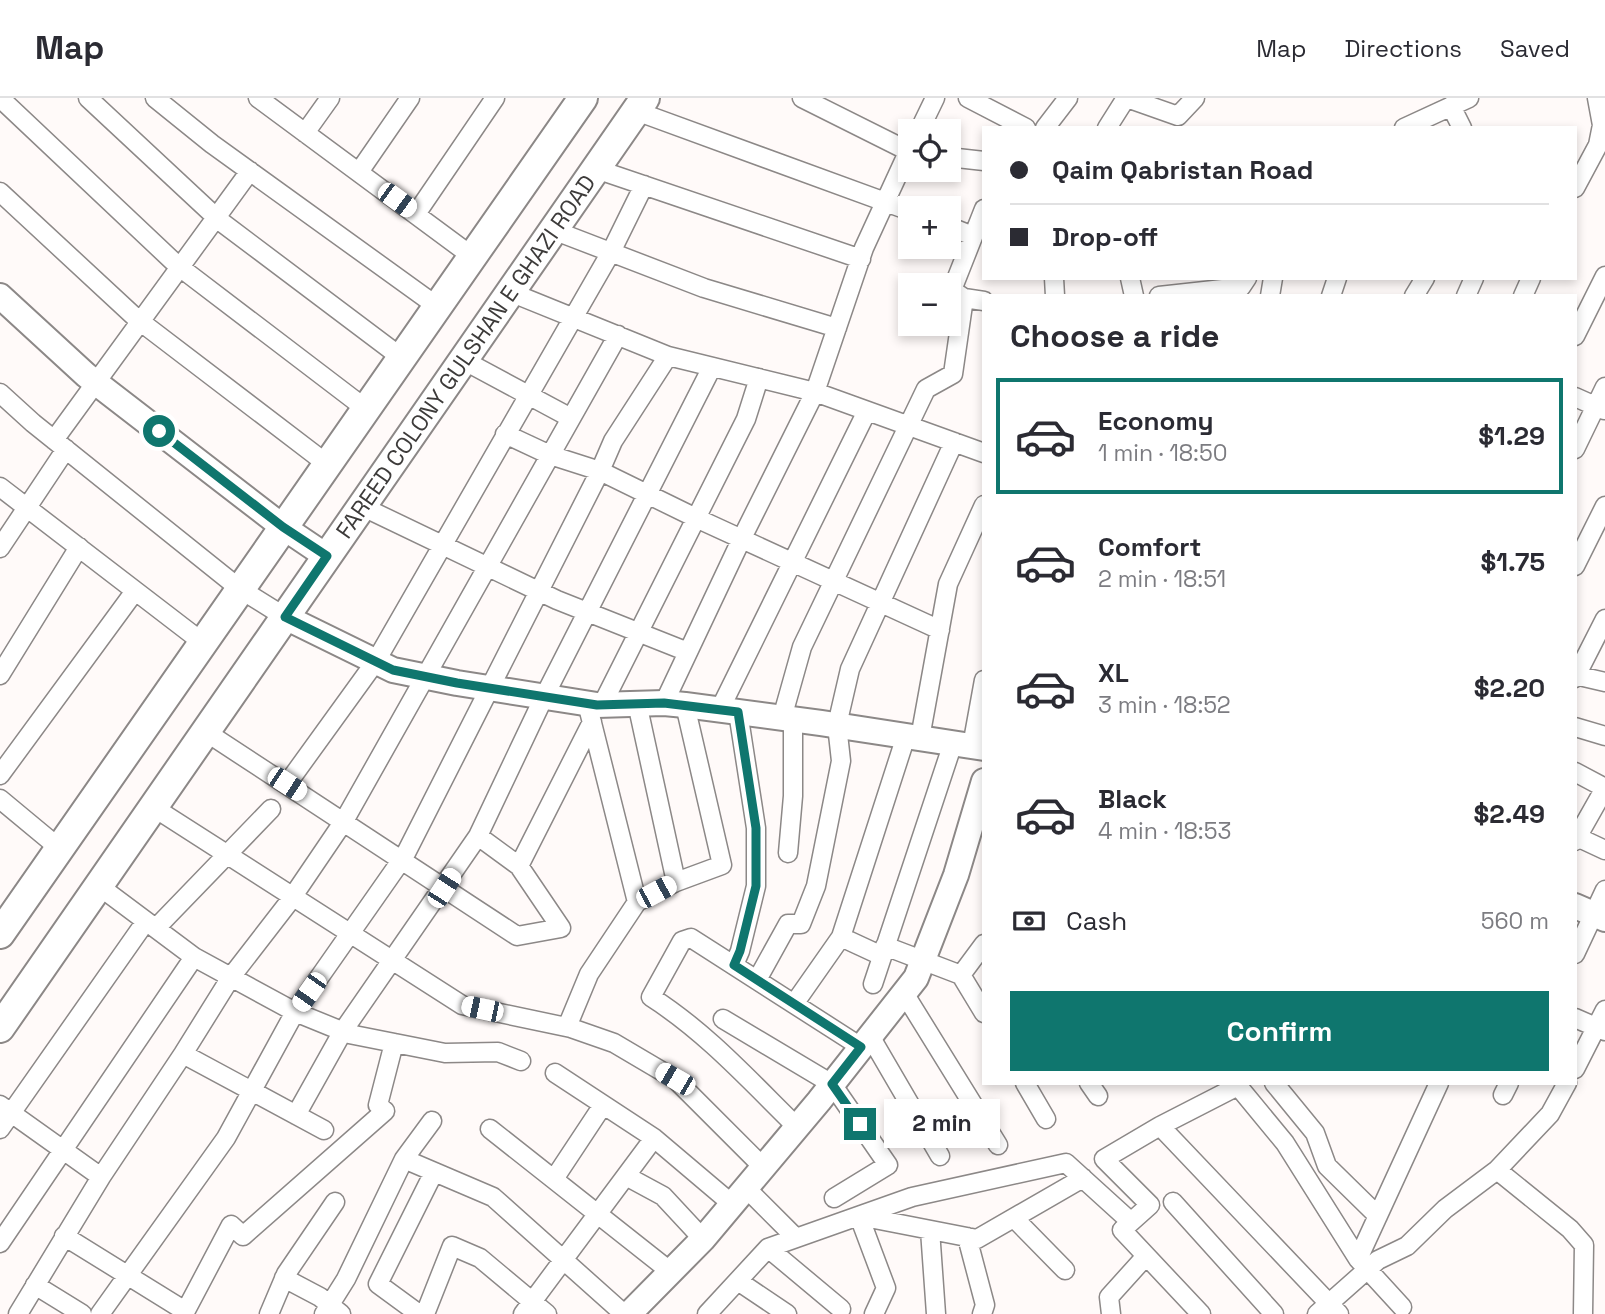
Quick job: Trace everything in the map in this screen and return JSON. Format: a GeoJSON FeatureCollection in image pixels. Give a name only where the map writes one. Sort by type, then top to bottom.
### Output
{"type":"FeatureCollection","features":[{"type":"Feature","properties":{"kind":"main road"},"geometry":{"type":"LineString","coordinates":[[0,934],[583,98]]}},
{"type":"Feature","properties":{"kind":"main road","name":"FAREED COLONY GULSHAN E GHAZI ROAD"},"geometry":{"type":"LineString","coordinates":[[0,1028],[641,104]]}},
{"type":"Feature","properties":{"kind":"street"},"geometry":{"type":"LineString","coordinates":[[0,98],[180,268],[366,409]]}},
{"type":"Feature","properties":{"kind":"street"},"geometry":{"type":"LineString","coordinates":[[88,98],[216,218],[402,358]]}},
{"type":"Feature","properties":{"kind":"street"},"geometry":{"type":"LineString","coordinates":[[155,98],[250,171],[438,307]]}},
{"type":"Feature","properties":{"kind":"street"},"geometry":{"type":"LineString","coordinates":[[257,98],[473,257]]}},
{"type":"Feature","properties":{"kind":"street"},"geometry":{"type":"LineString","coordinates":[[305,133],[330,98]]}},
{"type":"Feature","properties":{"kind":"street"},"geometry":{"type":"LineString","coordinates":[[359,172],[411,98]]}},
{"type":"Feature","properties":{"kind":"street"},"geometry":{"type":"LineString","coordinates":[[416,214],[495,98]]}},
{"type":"Feature","properties":{"kind":"street"},"geometry":{"type":"LineString","coordinates":[[802,98],[898,146]]}},
{"type":"Feature","properties":{"kind":"street"},"geometry":{"type":"LineString","coordinates":[[968,98],[1022,126]]}},
{"type":"Feature","properties":{"kind":"street"},"geometry":{"type":"LineString","coordinates":[[1047,126],[1068,98]]}},
{"type":"Feature","properties":{"kind":"street"},"geometry":{"type":"LineString","coordinates":[[1108,126],[1126,98],[1178,116],[1195,98]]}},
{"type":"Feature","properties":{"kind":"street"},"geometry":{"type":"LineString","coordinates":[[1410,126],[1442,105],[1469,98]]}},
{"type":"Feature","properties":{"kind":"street"},"geometry":{"type":"LineString","coordinates":[[1577,184],[1598,145],[1602,125],[1597,98]]}},
{"type":"Feature","properties":{"kind":"street"},"geometry":{"type":"LineString","coordinates":[[924,119],[933,99]]}},
{"type":"Feature","properties":{"kind":"street"},"geometry":{"type":"LineString","coordinates":[[641,104],[898,206]]}},
{"type":"Feature","properties":{"kind":"street"},"geometry":{"type":"LineString","coordinates":[[1442,105],[1460,126]]}},
{"type":"Feature","properties":{"kind":"street"},"geometry":{"type":"LineString","coordinates":[[961,158],[982,161]]}},
{"type":"Feature","properties":{"kind":"street"},"geometry":{"type":"LineString","coordinates":[[596,169],[861,259]]}},
{"type":"Feature","properties":{"kind":"street"},"geometry":{"type":"LineString","coordinates":[[0,548],[28,509],[60,445],[97,383],[250,171]]}},
{"type":"Feature","properties":{"kind":"street"},"geometry":{"type":"LineString","coordinates":[[567,1027],[589,974],[637,902],[676,882],[722,865],[675,704],[688,652],[741,538],[815,392],[861,259],[898,173]]}},
{"type":"Feature","properties":{"kind":"street"},"geometry":{"type":"LineString","coordinates":[[287,784],[376,661],[611,252],[644,185]]}},
{"type":"Feature","properties":{"kind":"street"},"geometry":{"type":"LineString","coordinates":[[0,192],[141,321],[327,464]]}},
{"type":"Feature","properties":{"kind":"street"},"geometry":{"type":"LineString","coordinates":[[982,214],[952,290],[964,298],[982,301]]}},
{"type":"Feature","properties":{"kind":"street"},"geometry":{"type":"LineString","coordinates":[[553,230],[705,288],[837,328]]}},
{"type":"Feature","properties":{"kind":"street"},"geometry":{"type":"LineString","coordinates":[[961,231],[973,236]]}},
{"type":"Feature","properties":{"kind":"street"},"geometry":{"type":"LineString","coordinates":[[1577,332],[1605,276]]}},
{"type":"Feature","properties":{"kind":"street"},"geometry":{"type":"LineString","coordinates":[[1211,293],[1241,287],[1246,280]]}},
{"type":"Feature","properties":{"kind":"street"},"geometry":{"type":"LineString","coordinates":[[510,292],[668,356],[815,392],[907,428],[982,452]]}},
{"type":"Feature","properties":{"kind":"street"},"geometry":{"type":"LineString","coordinates":[[0,296],[97,383],[283,527],[327,556]]}},
{"type":"Feature","properties":{"kind":"street"},"geometry":{"type":"LineString","coordinates":[[788,853],[793,796],[788,718],[802,647],[926,389],[953,374],[964,298]]}},
{"type":"Feature","properties":{"kind":"street"},"geometry":{"type":"LineString","coordinates":[[18,1314],[101,1177],[231,977],[344,821],[618,335]]}},
{"type":"Feature","properties":{"kind":"street"},"geometry":{"type":"LineString","coordinates":[[100,1314],[226,1138],[295,1012],[402,860],[600,471],[612,441],[668,356]]}},
{"type":"Feature","properties":{"kind":"street"},"geometry":{"type":"LineString","coordinates":[[463,360],[571,418]]}},
{"type":"Feature","properties":{"kind":"street"},"geometry":{"type":"LineString","coordinates":[[296,1115],[343,1031],[478,836],[544,697],[712,367]]}},
{"type":"Feature","properties":{"kind":"street"},"geometry":{"type":"LineString","coordinates":[[519,866],[593,710],[639,632],[746,419],[759,378]]}},
{"type":"Feature","properties":{"kind":"street"},"geometry":{"type":"LineString","coordinates":[[1577,446],[1600,408],[1605,387]]}},
{"type":"Feature","properties":{"kind":"street"},"geometry":{"type":"LineString","coordinates":[[0,393],[60,445],[240,589],[285,617],[393,670],[544,697],[593,710],[637,704],[675,704],[970,746]]}},
{"type":"Feature","properties":{"kind":"street"},"geometry":{"type":"LineString","coordinates":[[1577,398],[1600,408]]}},
{"type":"Feature","properties":{"kind":"street"},"geometry":{"type":"LineString","coordinates":[[734,965],[756,886],[756,828],[729,711],[793,561],[867,411]]}},
{"type":"Feature","properties":{"kind":"street"},"geometry":{"type":"LineString","coordinates":[[505,434],[550,455],[600,471],[940,631]]}},
{"type":"Feature","properties":{"kind":"street"},"geometry":{"type":"LineString","coordinates":[[757,980],[788,924],[801,924],[816,886],[841,761],[837,725],[850,669],[954,442]]}},
{"type":"Feature","properties":{"kind":"street"},"geometry":{"type":"LineString","coordinates":[[0,487],[202,642]]}},
{"type":"Feature","properties":{"kind":"street"},"geometry":{"type":"LineString","coordinates":[[361,506],[538,591],[688,652]]}},
{"type":"Feature","properties":{"kind":"street"},"geometry":{"type":"LineString","coordinates":[[1577,562],[1605,506]]}},
{"type":"Feature","properties":{"kind":"street"},"geometry":{"type":"LineString","coordinates":[[794,1004],[841,937],[913,737],[940,631],[948,584],[982,509]]}},
{"type":"Feature","properties":{"kind":"street"},"geometry":{"type":"LineString","coordinates":[[0,675],[79,547]]}},
{"type":"Feature","properties":{"kind":"street"},"geometry":{"type":"LineString","coordinates":[[0,775],[135,591]]}},
{"type":"Feature","properties":{"kind":"street"},"geometry":{"type":"LineString","coordinates":[[1577,672],[1605,619]]}},
{"type":"Feature","properties":{"kind":"street"},"geometry":{"type":"LineString","coordinates":[[1577,676],[1605,682]]}},
{"type":"Feature","properties":{"kind":"street"},"geometry":{"type":"LineString","coordinates":[[873,984],[884,951],[970,746],[982,689]]}},
{"type":"Feature","properties":{"kind":"street"},"geometry":{"type":"LineString","coordinates":[[637,704],[676,882]]}},
{"type":"Feature","properties":{"kind":"street"},"geometry":{"type":"LineString","coordinates":[[593,710],[637,902]]}},
{"type":"Feature","properties":{"kind":"street"},"geometry":{"type":"LineString","coordinates":[[1577,728],[1605,736]]}},
{"type":"Feature","properties":{"kind":"street"},"geometry":{"type":"LineString","coordinates":[[206,732],[517,936],[561,928],[519,866],[478,836]]}},
{"type":"Feature","properties":{"kind":"street"},"geometry":{"type":"LineString","coordinates":[[1577,773],[1605,788],[1577,836]]}},
{"type":"Feature","properties":{"kind":"street"},"geometry":{"type":"LineString","coordinates":[[404,1159],[493,1197],[626,1314],[704,1238],[916,978],[956,875],[982,789]]}},
{"type":"Feature","properties":{"kind":"street"},"geometry":{"type":"LineString","coordinates":[[0,799],[59,848]]}},
{"type":"Feature","properties":{"kind":"street"},"geometry":{"type":"LineString","coordinates":[[153,807],[462,1005],[567,1027],[614,1043],[675,1079],[763,1167]]}},
{"type":"Feature","properties":{"kind":"street"},"geometry":{"type":"LineString","coordinates":[[0,1129],[6,1109],[151,925],[229,855],[271,809]]}},
{"type":"Feature","properties":{"kind":"street"},"geometry":{"type":"LineString","coordinates":[[1577,838],[1605,850]]}},
{"type":"Feature","properties":{"kind":"street"},"geometry":{"type":"LineString","coordinates":[[99,886],[194,957],[295,1012],[343,1031],[394,1043],[445,1053],[498,1052],[521,1061]]}},
{"type":"Feature","properties":{"kind":"street"},"geometry":{"type":"LineString","coordinates":[[1577,949],[1591,913],[1605,890]]}},
{"type":"Feature","properties":{"kind":"street"},"geometry":{"type":"LineString","coordinates":[[841,937],[961,975],[982,1010]]}},
{"type":"Feature","properties":{"kind":"street"},"geometry":{"type":"LineString","coordinates":[[797,1127],[682,1017],[651,998],[682,941],[691,938],[794,1004],[865,1042],[940,1156]]}},
{"type":"Feature","properties":{"kind":"street"},"geometry":{"type":"LineString","coordinates":[[961,975],[982,947]]}},
{"type":"Feature","properties":{"kind":"street"},"geometry":{"type":"LineString","coordinates":[[0,1243],[194,957]]}},
{"type":"Feature","properties":{"kind":"street"},"geometry":{"type":"LineString","coordinates":[[904,993],[998,1145]]}},
{"type":"Feature","properties":{"kind":"street"},"geometry":{"type":"LineString","coordinates":[[1577,1066],[1601,1030],[1605,1010]]}},
{"type":"Feature","properties":{"kind":"street"},"geometry":{"type":"LineString","coordinates":[[723,1019],[832,1084],[888,1165],[834,1198]]}},
{"type":"Feature","properties":{"kind":"street"},"geometry":{"type":"LineString","coordinates":[[1577,1019],[1601,1030]]}},
{"type":"Feature","properties":{"kind":"street"},"geometry":{"type":"LineString","coordinates":[[64,1236],[184,1312],[231,1225],[243,1237],[385,1111],[379,1105],[394,1043]]}},
{"type":"Feature","properties":{"kind":"street"},"geometry":{"type":"LineString","coordinates":[[183,1054],[324,1130]]}},
{"type":"Feature","properties":{"kind":"street"},"geometry":{"type":"LineString","coordinates":[[555,1073],[739,1196],[796,1238]]}},
{"type":"Feature","properties":{"kind":"street"},"geometry":{"type":"LineString","coordinates":[[1026,1085],[1046,1119]]}},
{"type":"Feature","properties":{"kind":"street"},"geometry":{"type":"LineString","coordinates":[[1276,1085],[1315,1133],[1327,1166],[1378,1216]]}},
{"type":"Feature","properties":{"kind":"street"},"geometry":{"type":"LineString","coordinates":[[1160,1126],[1328,1310],[1363,1264],[1378,1216],[1438,1085]]}},
{"type":"Feature","properties":{"kind":"street"},"geometry":{"type":"LineString","coordinates":[[1363,1264],[1407,1246],[1445,1209],[1497,1170],[1550,1114],[1566,1085]]}},
{"type":"Feature","properties":{"kind":"street"},"geometry":{"type":"LineString","coordinates":[[1201,1314],[1122,1230],[1150,1205],[1104,1159],[1160,1126],[1238,1086],[1285,1143],[1363,1264],[1402,1307]]}},
{"type":"Feature","properties":{"kind":"street"},"geometry":{"type":"LineString","coordinates":[[554,1179],[603,1105]]}},
{"type":"Feature","properties":{"kind":"street"},"geometry":{"type":"LineString","coordinates":[[6,1109],[101,1177]]}},
{"type":"Feature","properties":{"kind":"street"},"geometry":{"type":"LineString","coordinates":[[284,1278],[320,1297],[332,1311],[404,1159],[432,1121]]}},
{"type":"Feature","properties":{"kind":"street"},"geometry":{"type":"LineString","coordinates":[[490,1129],[671,1272]]}},
{"type":"Feature","properties":{"kind":"street"},"geometry":{"type":"LineString","coordinates":[[527,1308],[654,1138]]}},
{"type":"Feature","properties":{"kind":"street"},"geometry":{"type":"LineString","coordinates":[[707,1314],[768,1248],[912,1197],[1066,1163],[1132,1222]]}},
{"type":"Feature","properties":{"kind":"street"},"geometry":{"type":"LineString","coordinates":[[1497,1170],[1570,1229],[1584,1245],[1583,1314]]}},
{"type":"Feature","properties":{"kind":"street"},"geometry":{"type":"LineString","coordinates":[[419,1314],[378,1284],[434,1172]]}},
{"type":"Feature","properties":{"kind":"street"},"geometry":{"type":"LineString","coordinates":[[626,1177],[663,1196],[704,1238]]}},
{"type":"Feature","properties":{"kind":"street"},"geometry":{"type":"LineString","coordinates":[[859,1216],[977,1238],[1083,1178]]}},
{"type":"Feature","properties":{"kind":"street"},"geometry":{"type":"LineString","coordinates":[[269,1314],[284,1278],[335,1202]]}},
{"type":"Feature","properties":{"kind":"street"},"geometry":{"type":"LineString","coordinates":[[1173,1202],[1273,1314]]}},
{"type":"Feature","properties":{"kind":"street"},"geometry":{"type":"LineString","coordinates":[[859,1216],[886,1288],[874,1314]]}},
{"type":"Feature","properties":{"kind":"street"},"geometry":{"type":"LineString","coordinates":[[1014,1218],[1065,1270]]}},
{"type":"Feature","properties":{"kind":"street"},"geometry":{"type":"LineString","coordinates":[[930,1230],[936,1314]]}},
{"type":"Feature","properties":{"kind":"street"},"geometry":{"type":"LineString","coordinates":[[967,1237],[985,1305],[982,1314]]}},
{"type":"Feature","properties":{"kind":"street"},"geometry":{"type":"LineString","coordinates":[[425,1314],[452,1246],[480,1258],[527,1308],[547,1314]]}},
{"type":"Feature","properties":{"kind":"street"},"geometry":{"type":"LineString","coordinates":[[768,1248],[841,1309]]}},
{"type":"Feature","properties":{"kind":"street"},"geometry":{"type":"LineString","coordinates":[[1111,1314],[1109,1297],[1146,1256]]}},
{"type":"Feature","properties":{"kind":"street"},"geometry":{"type":"LineString","coordinates":[[738,1280],[787,1314]]}},
{"type":"Feature","properties":{"kind":"street"},"geometry":{"type":"LineString","coordinates":[[35,1285],[82,1314]]}},
{"type":"Feature","properties":{"kind":"route"},"geometry":{"type":"LineString","coordinates":[[159,431],[283,527],[327,556],[285,617],[393,670],[597,705],[664,703],[738,712],[756,828],[756,886],[734,965],[861,1047],[832,1084],[860,1124]]}}]}
